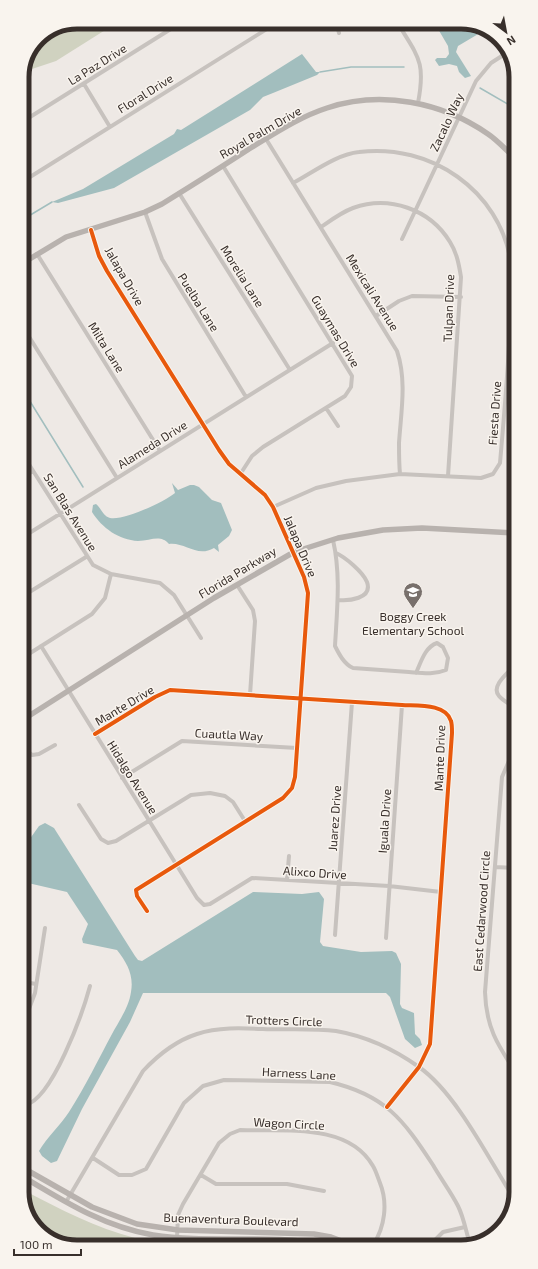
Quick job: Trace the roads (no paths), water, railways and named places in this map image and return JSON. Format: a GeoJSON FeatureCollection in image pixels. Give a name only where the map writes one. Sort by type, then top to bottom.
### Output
{"type":"FeatureCollection","features":[{"type":"Feature","properties":{"kind":"street","name":"La Paz Drive"},"geometry":{"type":"LineString","coordinates":[[29,118],[171,29]]}},
{"type":"Feature","properties":{"kind":"street","name":"Floral Drive"},"geometry":{"type":"LineString","coordinates":[[29,178],[267,29]]}},
{"type":"Feature","properties":{"kind":"street"},"geometry":{"type":"LineString","coordinates":[[338,29],[339,33]]}},
{"type":"Feature","properties":{"kind":"street"},"geometry":{"type":"LineString","coordinates":[[401,29],[421,64],[422,81],[418,103]]}},
{"type":"Feature","properties":{"kind":"street","name":"Zacalo Way"},"geometry":{"type":"LineString","coordinates":[[402,238],[476,81],[491,62],[503,55]]}},
{"type":"Feature","properties":{"kind":"street"},"geometry":{"type":"LineString","coordinates":[[84,84],[110,127]]}},
{"type":"Feature","properties":{"kind":"street","name":"Royal Palm Drive"},"geometry":{"type":"LineString","coordinates":[[29,259],[66,237],[144,212],[179,193],[301,119],[326,108],[347,103],[377,100],[418,103],[459,117],[489,134],[509,152]]}},
{"type":"Feature","properties":{"kind":"street","name":"Mexicali Avenue"},"geometry":{"type":"LineString","coordinates":[[266,139],[397,351],[402,366],[404,382],[399,445],[400,474]]}},
{"type":"Feature","properties":{"kind":"street","name":"Fiesta Drive"},"geometry":{"type":"LineString","coordinates":[[293,183],[330,162],[357,152],[383,151],[412,155],[437,163],[468,184],[492,212],[501,228],[509,255]]}},
{"type":"Feature","properties":{"kind":"street","name":"Guaymas Drive"},"geometry":{"type":"LineString","coordinates":[[222,166],[333,343],[352,376],[351,387],[345,396],[263,447],[252,456],[240,473]]}},
{"type":"Feature","properties":{"kind":"street","name":"Morelia Lane"},"geometry":{"type":"LineString","coordinates":[[179,193],[290,370]]}},
{"type":"Feature","properties":{"kind":"street","name":"Tulpan Drive"},"geometry":{"type":"LineString","coordinates":[[321,227],[352,208],[365,204],[388,203],[414,210],[430,219],[443,231],[451,242],[459,266],[461,277],[461,297],[448,476]]}},
{"type":"Feature","properties":{"kind":"street","name":"Puelba Lane"},"geometry":{"type":"LineString","coordinates":[[144,212],[162,259],[246,397]]}},
{"type":"Feature","properties":{"kind":"street","name":"Jalapa Drive"},"geometry":{"type":"LineString","coordinates":[[91,230],[99,256],[107,271],[229,464],[265,495],[273,507],[294,552],[304,577],[308,593],[295,777],[292,788],[283,798],[136,890],[137,896],[147,912]]}},
{"type":"Feature","properties":{"kind":"street","name":"Milta Lane"},"geometry":{"type":"LineString","coordinates":[[37,254],[160,451]]}},
{"type":"Feature","properties":{"kind":"street"},"geometry":{"type":"LineString","coordinates":[[376,316],[399,301],[412,296],[461,297]]}},
{"type":"Feature","properties":{"kind":"street"},"geometry":{"type":"LineString","coordinates":[[29,337],[117,478]]}},
{"type":"Feature","properties":{"kind":"street","name":"Alameda Drive"},"geometry":{"type":"LineString","coordinates":[[29,533],[333,343]]}},
{"type":"Feature","properties":{"kind":"street","name":"Fiesta Drive"},"geometry":{"type":"LineString","coordinates":[[273,507],[316,488],[346,481],[400,474],[481,478],[490,476],[500,463],[509,369]]}},
{"type":"Feature","properties":{"kind":"street"},"geometry":{"type":"LineString","coordinates":[[326,408],[338,426]]}},
{"type":"Feature","properties":{"kind":"street","name":"San Blas Avenue"},"geometry":{"type":"LineString","coordinates":[[29,465],[86,557],[93,565],[111,574],[160,583],[174,595],[201,638]]}},
{"type":"Feature","properties":{"kind":"street"},"geometry":{"type":"LineString","coordinates":[[29,473],[33,471]]}},
{"type":"Feature","properties":{"kind":"street","name":"Florida Parkway"},"geometry":{"type":"LineString","coordinates":[[29,716],[237,585],[294,552],[333,540],[383,530],[422,528],[509,533]]}},
{"type":"Feature","properties":{"kind":"street"},"geometry":{"type":"LineString","coordinates":[[333,540],[336,553],[338,600],[335,646],[338,653],[348,666],[352,668],[416,673],[438,674],[446,670],[448,658],[443,647],[437,643],[432,645],[428,649],[416,673]]}},
{"type":"Feature","properties":{"kind":"street"},"geometry":{"type":"LineString","coordinates":[[336,553],[346,557],[367,582],[367,588],[363,595],[353,601],[338,600]]}},
{"type":"Feature","properties":{"kind":"street"},"geometry":{"type":"LineString","coordinates":[[29,592],[86,557]]}},
{"type":"Feature","properties":{"kind":"street"},"geometry":{"type":"LineString","coordinates":[[29,654],[92,614],[105,598],[111,574]]}},
{"type":"Feature","properties":{"kind":"street"},"geometry":{"type":"LineString","coordinates":[[237,585],[253,610],[255,620],[250,695]]}},
{"type":"Feature","properties":{"kind":"street","name":"Hidalgo Avenue"},"geometry":{"type":"LineString","coordinates":[[41,646],[197,898]]}},
{"type":"Feature","properties":{"kind":"street"},"geometry":{"type":"LineString","coordinates":[[509,671],[498,683],[496,690],[499,696],[509,704]]}},
{"type":"Feature","properties":{"kind":"street","name":"Mante Drive"},"geometry":{"type":"LineString","coordinates":[[95,734],[155,697],[170,690],[402,705],[436,708],[446,712],[451,720],[452,733],[430,1044],[419,1067],[387,1107]]}},
{"type":"Feature","properties":{"kind":"street","name":"Juarez Drive"},"geometry":{"type":"LineString","coordinates":[[335,935],[352,702]]}},
{"type":"Feature","properties":{"kind":"street","name":"Iguala Drive"},"geometry":{"type":"LineString","coordinates":[[386,938],[402,705]]}},
{"type":"Feature","properties":{"kind":"street","name":"Cuautla Way"},"geometry":{"type":"LineString","coordinates":[[122,778],[182,741],[297,748]]}},
{"type":"Feature","properties":{"kind":"street"},"geometry":{"type":"LineString","coordinates":[[29,752],[32,755],[39,754],[55,745]]}},
{"type":"Feature","properties":{"kind":"street","name":"East Cedarwood Circle"},"geometry":{"type":"LineString","coordinates":[[509,760],[502,776],[485,992],[486,1012],[492,1033],[509,1061]]}},
{"type":"Feature","properties":{"kind":"street"},"geometry":{"type":"LineString","coordinates":[[79,805],[101,839],[108,843],[116,841],[191,795],[210,793],[224,796],[233,802],[245,821]]}},
{"type":"Feature","properties":{"kind":"street"},"geometry":{"type":"LineString","coordinates":[[287,880],[289,856]]}},
{"type":"Feature","properties":{"kind":"street"},"geometry":{"type":"LineString","coordinates":[[495,867],[509,868]]}},
{"type":"Feature","properties":{"kind":"street","name":"Alixco Drive"},"geometry":{"type":"LineString","coordinates":[[197,898],[204,905],[210,904],[252,878],[389,886],[441,892]]}},
{"type":"Feature","properties":{"kind":"street"},"geometry":{"type":"LineString","coordinates":[[29,1006],[36,984],[45,928]]}},
{"type":"Feature","properties":{"kind":"street"},"geometry":{"type":"LineString","coordinates":[[29,983],[36,984]]}},
{"type":"Feature","properties":{"kind":"street"},"geometry":{"type":"LineString","coordinates":[[29,1104],[39,1096],[64,1057],[82,1014],[90,986]]}},
{"type":"Feature","properties":{"kind":"street","name":"Trotters Circle"},"geometry":{"type":"LineString","coordinates":[[66,1202],[143,1071],[168,1048],[198,1034],[230,1028],[336,1031],[374,1042],[419,1067],[442,1088],[458,1109],[509,1190]]}},
{"type":"Feature","properties":{"kind":"street","name":"Harness Lane"},"geometry":{"type":"LineString","coordinates":[[92,1158],[119,1175],[132,1175],[146,1169],[184,1103],[203,1086],[224,1080],[330,1082],[361,1092],[387,1107],[409,1129],[452,1196],[460,1211],[469,1239]]}},
{"type":"Feature","properties":{"kind":"street","name":"Wagon Circle"},"geometry":{"type":"LineString","coordinates":[[177,1238],[178,1215],[200,1175],[219,1143],[230,1134],[240,1130],[316,1132],[340,1138],[364,1153],[374,1166],[383,1191],[385,1211],[382,1227],[376,1240]]}},
{"type":"Feature","properties":{"kind":"street","name":"Buenaventura Boulevard"},"geometry":{"type":"LineString","coordinates":[[29,1171],[92,1207],[137,1224],[178,1230],[314,1234],[338,1240]]}},
{"type":"Feature","properties":{"kind":"street"},"geometry":{"type":"LineString","coordinates":[[200,1175],[216,1184],[287,1184],[324,1191]]}},
{"type":"Feature","properties":{"kind":"street","name":"Buenaventura Boulevard"},"geometry":{"type":"LineString","coordinates":[[29,1180],[66,1202],[114,1225],[152,1235],[177,1238],[282,1240]]}},
{"type":"Feature","properties":{"kind":"street"},"geometry":{"type":"LineString","coordinates":[[435,1240],[443,1232],[465,1227]]}},
{"type":"Feature","properties":{"kind":"water"},"geometry":{"type":"Polygon","coordinates":[[[438,29],[464,29],[480,33],[458,46],[456,52],[471,76],[465,78],[459,72],[457,66],[449,64],[439,66],[435,60],[437,58],[446,58],[449,54],[448,46],[438,29]]]}},
{"type":"Feature","properties":{"kind":"water"},"geometry":{"type":"Polygon","coordinates":[[[302,54],[316,72],[320,72],[317,75],[263,97],[250,110],[114,188],[58,203],[52,202],[83,189],[174,134],[177,129],[181,130],[302,54]]]}},
{"type":"Feature","properties":{"kind":"water"},"geometry":{"type":"Polygon","coordinates":[[[172,483],[178,490],[190,485],[199,487],[212,500],[221,503],[232,530],[229,536],[218,545],[219,552],[214,548],[208,551],[197,551],[180,545],[169,544],[162,539],[138,541],[124,538],[106,528],[92,512],[93,505],[96,504],[106,516],[110,518],[124,517],[133,514],[170,497],[175,493],[172,483]]]}},
{"type":"Feature","properties":{"kind":"water"},"geometry":{"type":"Polygon","coordinates":[[[45,823],[54,828],[135,956],[138,960],[142,961],[253,892],[302,894],[319,892],[324,899],[320,942],[323,946],[361,952],[392,951],[396,953],[401,964],[400,1004],[402,1008],[414,1013],[415,1034],[420,1039],[422,1045],[415,1048],[405,1039],[390,997],[386,993],[143,993],[130,1022],[82,1109],[57,1161],[51,1163],[42,1156],[39,1151],[69,1112],[80,1093],[126,1008],[130,998],[132,986],[129,970],[117,950],[83,943],[82,939],[88,924],[67,892],[29,883],[29,840],[39,826],[45,823]]]}},
{"type":"Feature","properties":{"kind":"waterway"},"geometry":{"type":"LineString","coordinates":[[320,72],[351,67],[404,67]]}},
{"type":"Feature","properties":{"kind":"waterway"},"geometry":{"type":"LineString","coordinates":[[480,88],[509,105]]}},
{"type":"Feature","properties":{"kind":"waterway"},"geometry":{"type":"LineString","coordinates":[[29,216],[52,202]]}},
{"type":"Feature","properties":{"kind":"waterway"},"geometry":{"type":"LineString","coordinates":[[29,400],[83,487]]}},
{"type":"Feature","properties":{"kind":"place","name":"Boggy Creek Elementary School"},"geometry":{"type":"Point","coordinates":[413,609]}}]}
